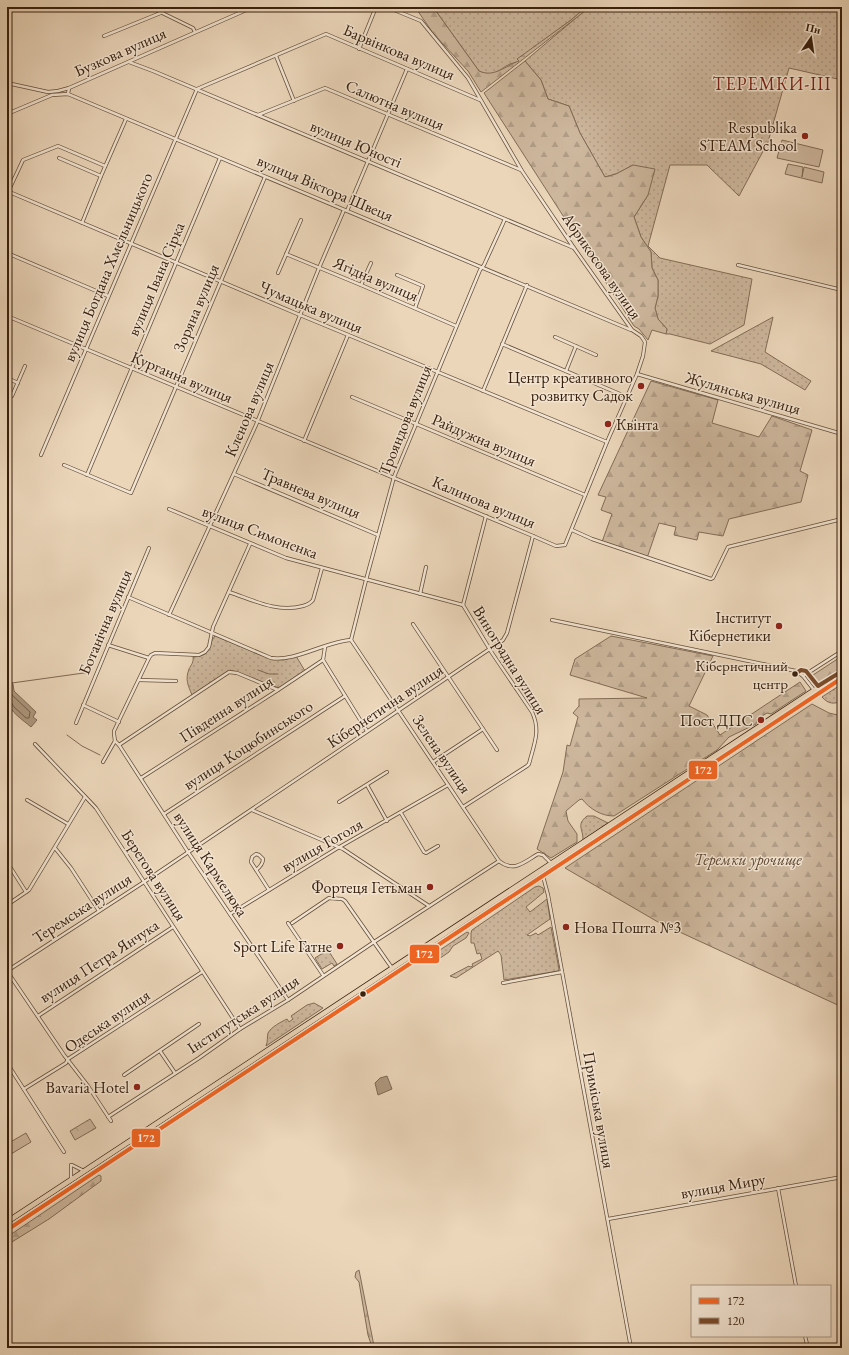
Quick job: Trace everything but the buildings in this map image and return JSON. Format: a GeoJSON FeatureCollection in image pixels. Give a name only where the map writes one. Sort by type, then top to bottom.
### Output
{"type":"FeatureCollection","features":[{"type":"Feature","properties":{"kind":"highway"},"geometry":{"type":"LineString","coordinates":[[7,1222],[842,672]]}},
{"type":"Feature","properties":{"kind":"highway"},"geometry":{"type":"LineString","coordinates":[[7,1230],[842,678]]}},
{"type":"Feature","properties":{"kind":"street"},"geometry":{"type":"LineString","coordinates":[[150,7],[163,12],[193,28],[195,32]]}},
{"type":"Feature","properties":{"kind":"street","name":"Бузкова вулиця"},"geometry":{"type":"LineString","coordinates":[[68,94],[69,88],[253,7]]}},
{"type":"Feature","properties":{"kind":"street"},"geometry":{"type":"LineString","coordinates":[[359,49],[376,7]]}},
{"type":"Feature","properties":{"kind":"street","name":"Абрикосова вулиця"},"geometry":{"type":"LineString","coordinates":[[387,7],[420,21],[468,78],[522,171],[632,330],[641,336],[645,342],[643,356],[637,374],[607,442],[565,545]]}},
{"type":"Feature","properties":{"kind":"street"},"geometry":{"type":"LineString","coordinates":[[104,36],[163,12]]}},
{"type":"Feature","properties":{"kind":"street","name":"Барвінкова вулиця"},"geometry":{"type":"LineString","coordinates":[[196,89],[326,34],[481,100]]}},
{"type":"Feature","properties":{"kind":"street"},"geometry":{"type":"LineString","coordinates":[[276,56],[294,101]]}},
{"type":"Feature","properties":{"kind":"street","name":"вулиця Юності"},"geometry":{"type":"LineString","coordinates":[[129,62],[153,70],[428,188],[574,248]]}},
{"type":"Feature","properties":{"kind":"street","name":"Кленова вулиця"},"geometry":{"type":"LineString","coordinates":[[169,615],[234,474],[319,268],[368,161],[407,69]]}},
{"type":"Feature","properties":{"kind":"street"},"geometry":{"type":"LineString","coordinates":[[7,83],[48,92],[69,88]]}},
{"type":"Feature","properties":{"kind":"street","name":"Салютна вулиця"},"geometry":{"type":"LineString","coordinates":[[258,115],[324,88],[522,171]]}},
{"type":"Feature","properties":{"kind":"street","name":"вулиця Богдана Хмельницького"},"geometry":{"type":"LineString","coordinates":[[41,455],[196,89]]}},
{"type":"Feature","properties":{"kind":"street"},"geometry":{"type":"LineString","coordinates":[[7,114],[52,95],[68,94]]}},
{"type":"Feature","properties":{"kind":"street","name":"вулиця Віктора Швеця"},"geometry":{"type":"LineString","coordinates":[[68,94],[632,330]]}},
{"type":"Feature","properties":{"kind":"street"},"geometry":{"type":"LineString","coordinates":[[82,224],[105,166],[126,119]]}},
{"type":"Feature","properties":{"kind":"street"},"geometry":{"type":"LineString","coordinates":[[8,192],[22,160],[58,146],[105,166]]}},
{"type":"Feature","properties":{"kind":"street"},"geometry":{"type":"LineString","coordinates":[[59,158],[101,176]]}},
{"type":"Feature","properties":{"kind":"street","name":"вулиця Івана Сірка"},"geometry":{"type":"LineString","coordinates":[[87,475],[220,158]]}},
{"type":"Feature","properties":{"kind":"street","name":"Зоряна вулиця"},"geometry":{"type":"LineString","coordinates":[[87,475],[131,493],[265,176]]}},
{"type":"Feature","properties":{"kind":"street","name":"Чумацька вулиця"},"geometry":{"type":"LineString","coordinates":[[8,192],[220,282],[607,442]]}},
{"type":"Feature","properties":{"kind":"street","name":"Трояндова вулиця"},"geometry":{"type":"LineString","coordinates":[[351,640],[394,477],[480,270],[505,219]]}},
{"type":"Feature","properties":{"kind":"street"},"geometry":{"type":"LineString","coordinates":[[278,273],[301,220]]}},
{"type":"Feature","properties":{"kind":"street"},"geometry":{"type":"LineString","coordinates":[[7,253],[108,296]]}},
{"type":"Feature","properties":{"kind":"street","name":"Ягідна вулиця"},"geometry":{"type":"LineString","coordinates":[[286,254],[456,326]]}},
{"type":"Feature","properties":{"kind":"street"},"geometry":{"type":"LineString","coordinates":[[361,285],[370,263]]}},
{"type":"Feature","properties":{"kind":"street"},"geometry":{"type":"LineString","coordinates":[[738,265],[842,290]]}},
{"type":"Feature","properties":{"kind":"street"},"geometry":{"type":"LineString","coordinates":[[397,274],[423,286],[415,308]]}},
{"type":"Feature","properties":{"kind":"street"},"geometry":{"type":"LineString","coordinates":[[483,391],[527,286]]}},
{"type":"Feature","properties":{"kind":"street","name":"Курганна вулиця"},"geometry":{"type":"LineString","coordinates":[[7,316],[304,441],[394,477]]}},
{"type":"Feature","properties":{"kind":"street"},"geometry":{"type":"LineString","coordinates":[[304,441],[348,335]]}},
{"type":"Feature","properties":{"kind":"street"},"geometry":{"type":"LineString","coordinates":[[555,337],[596,355]]}},
{"type":"Feature","properties":{"kind":"street"},"geometry":{"type":"LineString","coordinates":[[502,344],[627,397]]}},
{"type":"Feature","properties":{"kind":"street"},"geometry":{"type":"LineString","coordinates":[[566,371],[576,346]]}},
{"type":"Feature","properties":{"kind":"street"},"geometry":{"type":"LineString","coordinates":[[12,396],[25,366]]}},
{"type":"Feature","properties":{"kind":"street","name":"Жулянська вулиця"},"geometry":{"type":"LineString","coordinates":[[637,374],[842,434]]}},
{"type":"Feature","properties":{"kind":"street"},"geometry":{"type":"LineString","coordinates":[[7,378],[18,383]]}},
{"type":"Feature","properties":{"kind":"street","name":"Райдужна вулиця"},"geometry":{"type":"LineString","coordinates":[[352,397],[585,495]]}},
{"type":"Feature","properties":{"kind":"street"},"geometry":{"type":"LineString","coordinates":[[64,465],[87,475]]}},
{"type":"Feature","properties":{"kind":"street","name":"Травнева вулиця"},"geometry":{"type":"LineString","coordinates":[[234,474],[378,535]]}},
{"type":"Feature","properties":{"kind":"street","name":"Калинова вулиця"},"geometry":{"type":"LineString","coordinates":[[394,477],[556,546],[565,545]]}},
{"type":"Feature","properties":{"kind":"street","name":"вулиця Симоненка"},"geometry":{"type":"LineString","coordinates":[[169,509],[286,558],[366,580]]}},
{"type":"Feature","properties":{"kind":"street"},"geometry":{"type":"LineString","coordinates":[[463,605],[486,516]]}},
{"type":"Feature","properties":{"kind":"street"},"geometry":{"type":"LineString","coordinates":[[572,530],[602,542],[711,579],[713,578],[728,547],[842,519]]}},
{"type":"Feature","properties":{"kind":"street","name":"Кібернетична вулиця"},"geometry":{"type":"LineString","coordinates":[[189,851],[503,640],[507,633],[533,536]]}},
{"type":"Feature","properties":{"kind":"street"},"geometry":{"type":"LineString","coordinates":[[103,762],[115,741],[114,734],[119,722],[151,655],[155,653],[199,655],[205,652],[209,646],[213,627],[250,544]]}},
{"type":"Feature","properties":{"kind":"street","name":"Ботанічна вулиця"},"geometry":{"type":"LineString","coordinates":[[76,723],[149,548]]}},
{"type":"Feature","properties":{"kind":"street"},"geometry":{"type":"LineString","coordinates":[[229,592],[277,608],[288,609],[301,607],[310,604],[313,600],[322,568]]}},
{"type":"Feature","properties":{"kind":"street"},"geometry":{"type":"LineString","coordinates":[[420,594],[426,568]]}},
{"type":"Feature","properties":{"kind":"street","name":"Виноградна вулиця"},"geometry":{"type":"LineString","coordinates":[[366,580],[463,605],[532,712],[536,721],[537,732],[528,766],[463,807]]}},
{"type":"Feature","properties":{"kind":"street"},"geometry":{"type":"LineString","coordinates":[[128,597],[271,658],[283,658],[325,647],[344,640],[351,640]]}},
{"type":"Feature","properties":{"kind":"street"},"geometry":{"type":"LineString","coordinates":[[552,620],[796,671],[803,676],[814,690]]}},
{"type":"Feature","properties":{"kind":"street"},"geometry":{"type":"LineString","coordinates":[[413,624],[497,750]]}},
{"type":"Feature","properties":{"kind":"street","name":"Зелена вулиця"},"geometry":{"type":"LineString","coordinates":[[351,640],[499,861]]}},
{"type":"Feature","properties":{"kind":"street"},"geometry":{"type":"LineString","coordinates":[[108,645],[149,658]]}},
{"type":"Feature","properties":{"kind":"street"},"geometry":{"type":"LineString","coordinates":[[325,647],[322,660],[367,731]]}},
{"type":"Feature","properties":{"kind":"street"},"geometry":{"type":"LineString","coordinates":[[803,676],[842,651]]}},
{"type":"Feature","properties":{"kind":"street","name":"Південна вулиця"},"geometry":{"type":"LineString","coordinates":[[141,778],[322,660]]}},
{"type":"Feature","properties":{"kind":"street"},"geometry":{"type":"LineString","coordinates":[[119,744],[229,672],[237,673],[278,690]]}},
{"type":"Feature","properties":{"kind":"street"},"geometry":{"type":"LineString","coordinates":[[139,680],[176,682]]}},
{"type":"Feature","properties":{"kind":"street","name":"вулиця Коцюбинського"},"geometry":{"type":"LineString","coordinates":[[164,814],[345,696]]}},
{"type":"Feature","properties":{"kind":"street"},"geometry":{"type":"LineString","coordinates":[[83,706],[119,722]]}},
{"type":"Feature","properties":{"kind":"street"},"geometry":{"type":"LineString","coordinates":[[433,762],[483,729]]}},
{"type":"Feature","properties":{"kind":"street","name":"вулиця Кармелюка"},"geometry":{"type":"LineString","coordinates":[[115,741],[119,744],[288,1000]]}},
{"type":"Feature","properties":{"kind":"street","name":"Берегова вулиця"},"geometry":{"type":"LineString","coordinates":[[35,744],[96,808],[240,1029]]}},
{"type":"Feature","properties":{"kind":"street","name":"вулиця Гоголя"},"geometry":{"type":"LineString","coordinates":[[339,802],[387,772]]}},
{"type":"Feature","properties":{"kind":"street","name":"вулиця Гоголя"},"geometry":{"type":"LineString","coordinates":[[366,785],[387,821]]}},
{"type":"Feature","properties":{"kind":"street","name":"вулиця Гоголя"},"geometry":{"type":"LineString","coordinates":[[230,914],[340,847],[448,785]]}},
{"type":"Feature","properties":{"kind":"street"},"geometry":{"type":"LineString","coordinates":[[7,904],[26,892],[30,887],[85,797]]}},
{"type":"Feature","properties":{"kind":"street"},"geometry":{"type":"LineString","coordinates":[[27,800],[68,824]]}},
{"type":"Feature","properties":{"kind":"street"},"geometry":{"type":"LineString","coordinates":[[251,810],[340,847],[429,906]]}},
{"type":"Feature","properties":{"kind":"street"},"geometry":{"type":"LineString","coordinates":[[401,813],[424,852],[426,853],[438,846]]}},
{"type":"Feature","properties":{"kind":"street"},"geometry":{"type":"LineString","coordinates":[[55,848],[71,868],[99,911]]}},
{"type":"Feature","properties":{"kind":"street","name":"Теремська вулиця"},"geometry":{"type":"LineString","coordinates":[[7,971],[189,851]]}},
{"type":"Feature","properties":{"kind":"street","name":"вулиця Гоголя"},"geometry":{"type":"LineString","coordinates":[[256,870],[263,863],[263,859],[256,854],[252,857],[251,862],[256,870],[269,890]]}},
{"type":"Feature","properties":{"kind":"street"},"geometry":{"type":"LineString","coordinates":[[499,861],[507,866],[514,867],[538,854],[544,855],[551,863]]}},
{"type":"Feature","properties":{"kind":"street","name":"Інститутська вулиця"},"geometry":{"type":"LineString","coordinates":[[108,1117],[175,1074],[240,1029],[288,1000],[323,975],[499,861]]}},
{"type":"Feature","properties":{"kind":"street"},"geometry":{"type":"LineString","coordinates":[[7,862],[26,892]]}},
{"type":"Feature","properties":{"kind":"street","name":"Приміська вулиця"},"geometry":{"type":"LineString","coordinates":[[542,876],[546,886],[631,1348]]}},
{"type":"Feature","properties":{"kind":"street","name":"Інститутська вулиця"},"geometry":{"type":"LineString","coordinates":[[323,975],[290,923],[329,898],[342,899],[345,901],[374,942]]}},
{"type":"Feature","properties":{"kind":"street","name":"вулиця Петра Янчука"},"geometry":{"type":"LineString","coordinates":[[38,1016],[173,926]]}},
{"type":"Feature","properties":{"kind":"street"},"geometry":{"type":"LineString","coordinates":[[374,942],[392,968]]}},
{"type":"Feature","properties":{"kind":"street"},"geometry":{"type":"LineString","coordinates":[[7,971],[111,1121]]}},
{"type":"Feature","properties":{"kind":"street","name":"Одеська вулиця"},"geometry":{"type":"LineString","coordinates":[[24,1089],[66,1063],[68,1060],[202,972]]}},
{"type":"Feature","properties":{"kind":"street"},"geometry":{"type":"LineString","coordinates":[[503,983],[562,972]]}},
{"type":"Feature","properties":{"kind":"street","name":"Інститутська вулиця"},"geometry":{"type":"LineString","coordinates":[[124,1074],[199,1024]]}},
{"type":"Feature","properties":{"kind":"street"},"geometry":{"type":"LineString","coordinates":[[160,1051],[175,1074]]}},
{"type":"Feature","properties":{"kind":"street"},"geometry":{"type":"LineString","coordinates":[[7,1063],[64,1152]]}},
{"type":"Feature","properties":{"kind":"street"},"geometry":{"type":"LineString","coordinates":[[71,1180],[71,1165],[85,1171]]}},
{"type":"Feature","properties":{"kind":"street","name":"вулиця Миру"},"geometry":{"type":"LineString","coordinates":[[608,1219],[842,1177]]}},
{"type":"Feature","properties":{"kind":"street"},"geometry":{"type":"LineString","coordinates":[[778,1188],[796,1285]]}},
{"type":"Feature","properties":{"kind":"street"},"geometry":{"type":"LineString","coordinates":[[805,1337],[808,1348]]}},
{"type":"Feature","properties":{"kind":"green space"},"geometry":{"type":"Polygon","coordinates":[[[415,7],[433,7],[479,71],[490,73],[519,61],[517,59],[571,20],[586,7],[590,7],[481,92],[468,71],[433,33],[415,7]]]}},
{"type":"Feature","properties":{"kind":"green space"},"geometry":{"type":"Polygon","coordinates":[[[433,7],[586,7],[571,20],[518,59],[520,61],[488,74],[479,71],[433,7]]]}},
{"type":"Feature","properties":{"kind":"green space"},"geometry":{"type":"Polygon","coordinates":[[[589,7],[842,7],[842,80],[789,68],[768,142],[739,196],[707,165],[670,165],[648,246],[660,258],[752,279],[744,325],[710,344],[666,334],[667,329],[658,319],[655,308],[658,296],[658,280],[652,268],[651,252],[641,237],[634,217],[648,195],[633,165],[616,174],[605,177],[580,133],[569,106],[548,99],[541,80],[525,61],[589,7]]]}},
{"type":"Feature","properties":{"kind":"green space"},"geometry":{"type":"Polygon","coordinates":[[[525,61],[541,80],[548,99],[569,106],[580,133],[605,177],[616,174],[633,165],[655,169],[648,195],[634,217],[641,237],[651,252],[652,268],[658,280],[658,296],[655,308],[658,319],[667,329],[666,334],[652,330],[648,340],[639,329],[634,326],[484,93],[525,61]]]}},
{"type":"Feature","properties":{"kind":"green space"},"geometry":{"type":"Polygon","coordinates":[[[782,140],[823,150],[819,167],[777,158],[782,140]]]}},
{"type":"Feature","properties":{"kind":"green space"},"geometry":{"type":"Polygon","coordinates":[[[788,164],[803,167],[802,177],[804,167],[824,172],[822,183],[785,174],[788,164]]]}},
{"type":"Feature","properties":{"kind":"green space"},"geometry":{"type":"Polygon","coordinates":[[[773,317],[765,352],[811,381],[805,390],[761,364],[711,351],[773,317]]]}},
{"type":"Feature","properties":{"kind":"green space"},"geometry":{"type":"Polygon","coordinates":[[[651,381],[718,400],[712,423],[759,437],[772,416],[812,430],[800,471],[808,475],[801,502],[729,519],[723,536],[699,532],[697,540],[674,535],[676,527],[659,523],[647,558],[602,542],[612,514],[601,510],[606,497],[598,495],[651,381]]]}},
{"type":"Feature","properties":{"kind":"green space"},"geometry":{"type":"Polygon","coordinates":[[[215,636],[271,659],[284,660],[296,656],[305,671],[279,688],[233,671],[228,671],[192,695],[188,685],[187,676],[193,662],[193,657],[204,655],[215,636]]]}},
{"type":"Feature","properties":{"kind":"green space"},"geometry":{"type":"Polygon","coordinates":[[[611,636],[713,656],[689,706],[707,715],[720,735],[800,682],[806,691],[771,714],[767,713],[757,719],[756,724],[729,737],[717,750],[614,816],[600,813],[592,809],[582,799],[579,800],[566,811],[568,821],[577,834],[577,842],[551,858],[537,849],[563,772],[567,745],[570,746],[578,717],[573,713],[579,706],[579,699],[647,698],[570,675],[575,659],[611,636]]]}},
{"type":"Feature","properties":{"kind":"green space"},"geometry":{"type":"Polygon","coordinates":[[[842,656],[842,667],[818,683],[815,683],[810,677],[842,656]]]}},
{"type":"Feature","properties":{"kind":"green space"},"geometry":{"type":"Polygon","coordinates":[[[842,684],[842,700],[837,703],[832,703],[822,697],[842,684]]]}},
{"type":"Feature","properties":{"kind":"green space","name":"Теремки урочище"},"geometry":{"type":"Polygon","coordinates":[[[812,704],[829,713],[842,716],[842,1007],[658,922],[565,868],[812,704]]]}},
{"type":"Feature","properties":{"kind":"green space"},"geometry":{"type":"Polygon","coordinates":[[[587,816],[594,816],[608,823],[583,840],[581,824],[587,816]]]}},
{"type":"Feature","properties":{"kind":"green space"},"geometry":{"type":"Polygon","coordinates":[[[539,886],[543,888],[544,892],[526,907],[530,912],[547,899],[550,919],[527,935],[530,936],[536,933],[538,935],[551,927],[559,969],[558,971],[504,980],[501,955],[498,951],[456,978],[450,976],[469,966],[473,966],[472,964],[482,959],[480,953],[477,954],[474,943],[471,943],[472,930],[535,887],[539,886]]]}},
{"type":"Feature","properties":{"kind":"green space"},"geometry":{"type":"Polygon","coordinates":[[[467,932],[469,933],[466,938],[453,946],[449,952],[433,963],[425,962],[425,960],[467,932]]]}},
{"type":"Feature","properties":{"kind":"green space"},"geometry":{"type":"Polygon","coordinates":[[[328,950],[337,964],[334,966],[332,963],[322,969],[315,958],[328,950]]]}},
{"type":"Feature","properties":{"kind":"green space"},"geometry":{"type":"Polygon","coordinates":[[[314,1003],[323,1008],[266,1046],[268,1033],[271,1029],[287,1019],[289,1022],[293,1019],[291,1016],[307,1005],[314,1003]]]}},
{"type":"Feature","properties":{"kind":"green space"},"geometry":{"type":"Polygon","coordinates":[[[90,1119],[96,1128],[75,1140],[70,1131],[90,1119]]]}},
{"type":"Feature","properties":{"kind":"green space"},"geometry":{"type":"Polygon","coordinates":[[[26,1133],[31,1142],[11,1154],[7,1144],[26,1133]]]}},
{"type":"Feature","properties":{"kind":"green space"},"geometry":{"type":"Polygon","coordinates":[[[99,1175],[101,1176],[101,1181],[49,1219],[7,1245],[7,1237],[99,1175]]]}},
{"type":"Feature","properties":{"kind":"green space"},"geometry":{"type":"Polygon","coordinates":[[[359,1270],[374,1346],[372,1347],[368,1335],[359,1282],[355,1277],[356,1272],[359,1270]]]}},
{"type":"Feature","properties":{"kind":"water"},"geometry":{"type":"Polygon","coordinates":[[[7,678],[9,678],[13,684],[14,691],[36,712],[33,717],[37,720],[31,727],[17,716],[7,701],[7,678]]]}},
{"type":"Feature","properties":{"kind":"water"},"geometry":{"type":"Polygon","coordinates":[[[387,1076],[392,1089],[378,1095],[375,1083],[380,1078],[387,1076]]]}},
{"type":"Feature","properties":{"kind":"waterway"},"geometry":{"type":"LineString","coordinates":[[258,670],[269,674],[278,674]]}},
{"type":"Feature","properties":{"kind":"waterway"},"geometry":{"type":"LineString","coordinates":[[12,683],[91,672]]}},
{"type":"Feature","properties":{"kind":"waterway"},"geometry":{"type":"LineString","coordinates":[[67,735],[82,746],[100,755]]}},
{"type":"Feature","properties":{"kind":"transit line","name":"120"},"geometry":{"type":"LineString","coordinates":[[795,674],[801,670],[806,671],[818,686],[839,673]]}},
{"type":"Feature","properties":{"kind":"transit line","name":"172"},"geometry":{"type":"LineString","coordinates":[[7,1230],[842,678]]}},
{"type":"Feature","properties":{"kind":"place","name":"Respublika STEAM School"},"geometry":{"type":"Point","coordinates":[805,136]}},
{"type":"Feature","properties":{"kind":"place","name":"Центр креативного розвитку Садок"},"geometry":{"type":"Point","coordinates":[641,386]}},
{"type":"Feature","properties":{"kind":"place","name":"Квінта"},"geometry":{"type":"Point","coordinates":[608,424]}},
{"type":"Feature","properties":{"kind":"place","name":"Інститут Кібернетики"},"geometry":{"type":"Point","coordinates":[779,626]}},
{"type":"Feature","properties":{"kind":"place","name":"Кібернетичний центр"},"geometry":{"type":"Point","coordinates":[795,674]}},
{"type":"Feature","properties":{"kind":"place","name":"Пост ДПС"},"geometry":{"type":"Point","coordinates":[761,720]}},
{"type":"Feature","properties":{"kind":"place","name":"Фортеця Гетьман"},"geometry":{"type":"Point","coordinates":[430,887]}},
{"type":"Feature","properties":{"kind":"place","name":"Нова Пошта №3"},"geometry":{"type":"Point","coordinates":[566,927]}},
{"type":"Feature","properties":{"kind":"place","name":"Sport Life Гатне"},"geometry":{"type":"Point","coordinates":[340,946]}},
{"type":"Feature","properties":{"kind":"place","name":"Bavaria Hotel"},"geometry":{"type":"Point","coordinates":[137,1087]}},
{"type":"Feature","properties":{"kind":"district","name":"ТЕРЕМКИ-III"},"geometry":{"type":"Point","coordinates":[772,83]}}]}
